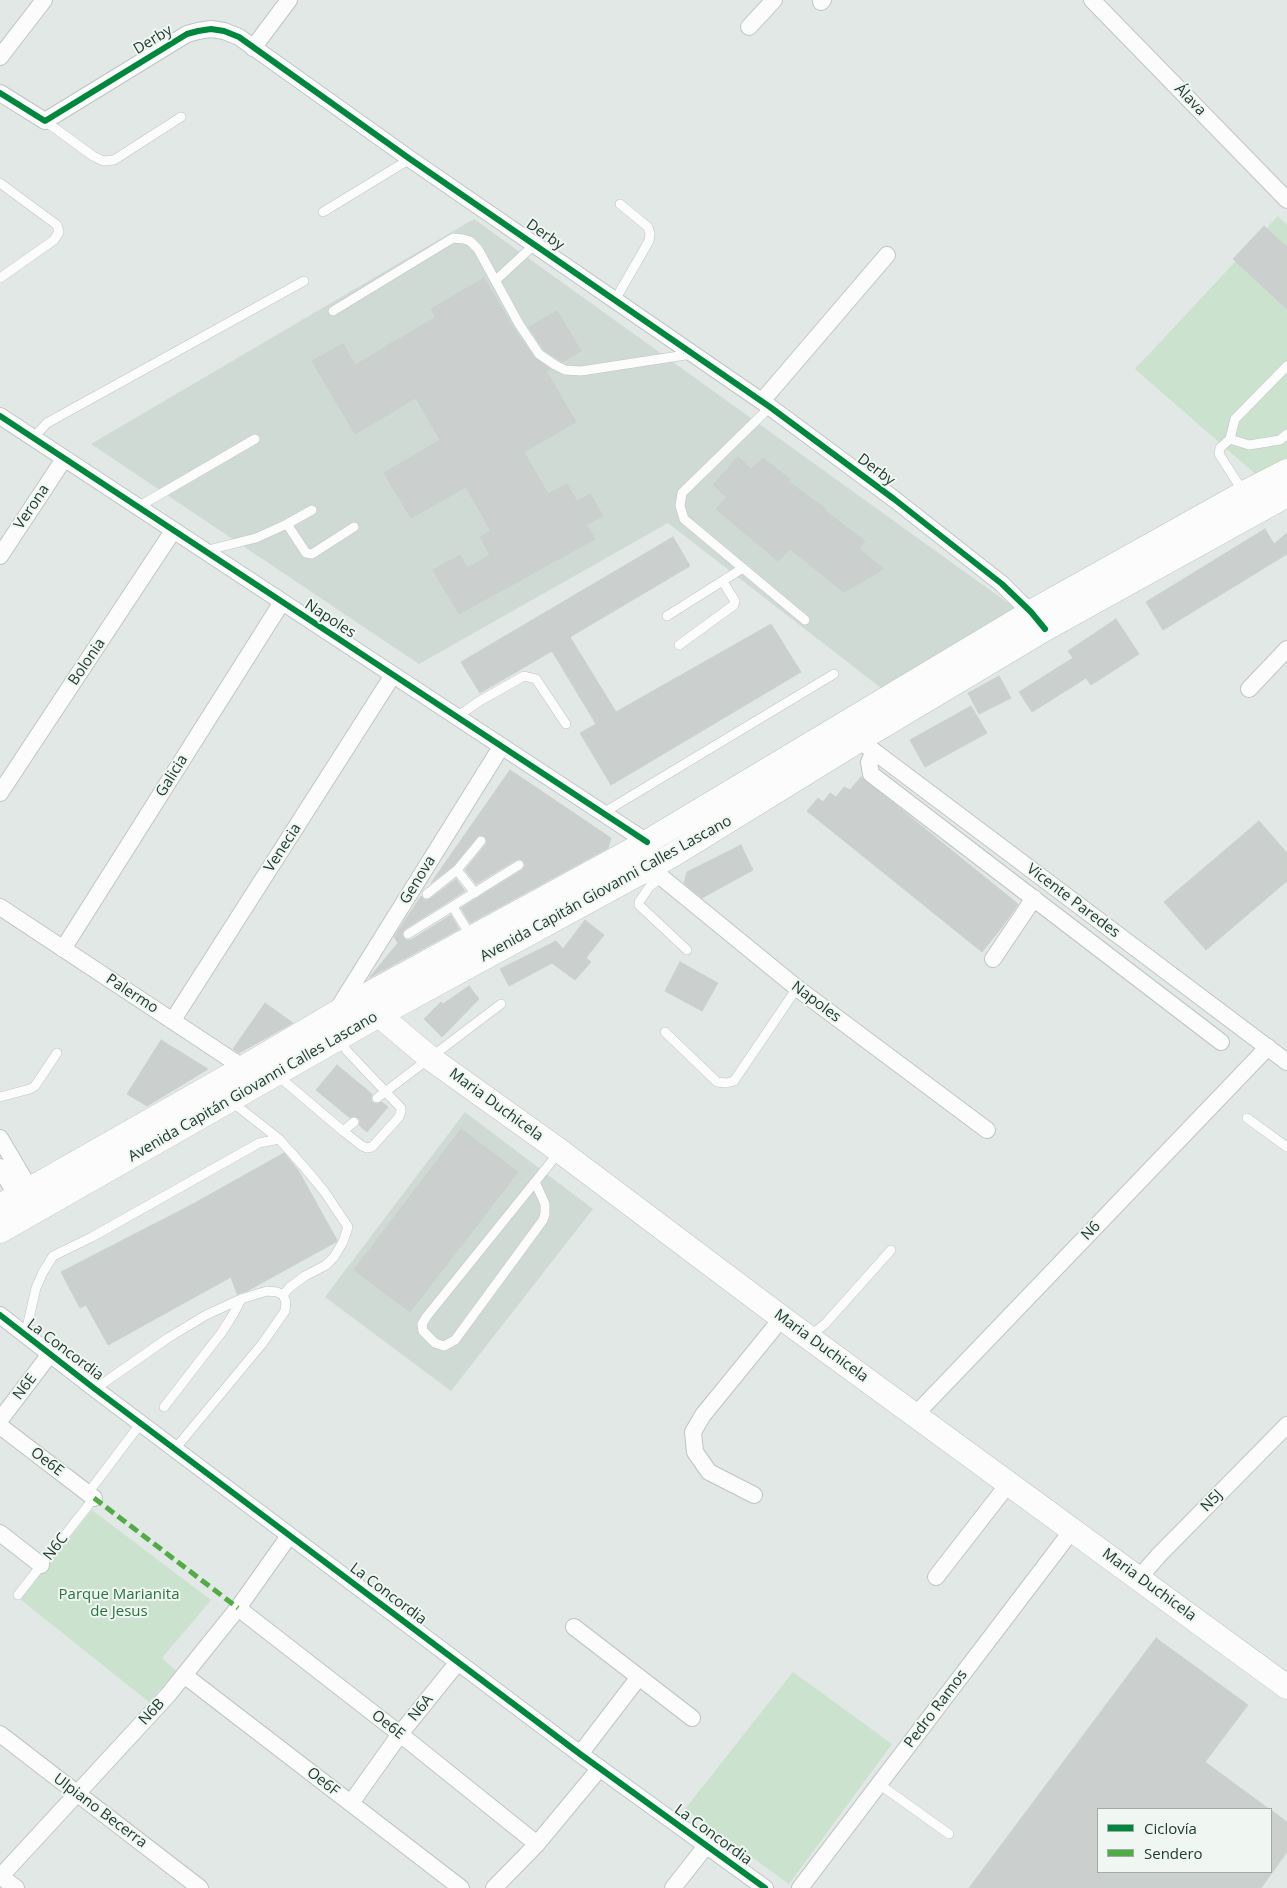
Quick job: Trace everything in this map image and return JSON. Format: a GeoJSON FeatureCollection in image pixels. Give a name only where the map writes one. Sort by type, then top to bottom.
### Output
{"type":"FeatureCollection","features":[{"type":"Feature","properties":{"kind":"main road","name":"Avenida Capitán Giovanni Calles Lascano"},"geometry":{"type":"LineString","coordinates":[[16,1197],[243,1068],[363,997],[647,842],[1038,621],[1244,493],[1287,471]]}},
{"type":"Feature","properties":{"kind":"main road","name":"Avenida Capitán Giovanni Calles Lascano"},"geometry":{"type":"LineString","coordinates":[[0,1230],[231,1101],[379,1015],[655,873],[867,745],[1038,621],[1287,495]]}},
{"type":"Feature","properties":{"kind":"main road","name":"Maria Duchicela"},"geometry":{"type":"LineString","coordinates":[[363,997],[379,1015],[430,1058],[560,1151],[782,1318],[1073,1529],[1287,1688]]}},
{"type":"Feature","properties":{"kind":"street"},"geometry":{"type":"LineString","coordinates":[[0,57],[44,0]]}},
{"type":"Feature","properties":{"kind":"street"},"geometry":{"type":"LineString","coordinates":[[253,48],[289,0]]}},
{"type":"Feature","properties":{"kind":"street"},"geometry":{"type":"LineString","coordinates":[[749,27],[774,0]]}},
{"type":"Feature","properties":{"kind":"street","name":"Álava"},"geometry":{"type":"LineString","coordinates":[[1092,0],[1287,200]]}},
{"type":"Feature","properties":{"kind":"street","name":"Derby"},"geometry":{"type":"LineString","coordinates":[[45,121],[187,34],[198,31],[224,31],[238,37],[410,159],[766,404],[902,505],[1002,584],[1038,621]]}},
{"type":"Feature","properties":{"kind":"street"},"geometry":{"type":"LineString","coordinates":[[0,93],[45,121]]}},
{"type":"Feature","properties":{"kind":"street"},"geometry":{"type":"LineString","coordinates":[[766,404],[887,255]]}},
{"type":"Feature","properties":{"kind":"street","name":"Napoles"},"geometry":{"type":"LineString","coordinates":[[0,416],[647,842]]}},
{"type":"Feature","properties":{"kind":"street","name":"Verona"},"geometry":{"type":"LineString","coordinates":[[0,556],[64,459]]}},
{"type":"Feature","properties":{"kind":"street","name":"Bolonia"},"geometry":{"type":"LineString","coordinates":[[0,793],[174,531]]}},
{"type":"Feature","properties":{"kind":"street","name":"Galicia"},"geometry":{"type":"LineString","coordinates":[[63,949],[282,602]]}},
{"type":"Feature","properties":{"kind":"street"},"geometry":{"type":"LineString","coordinates":[[1249,689],[1287,649]]}},
{"type":"Feature","properties":{"kind":"street","name":"Venecia"},"geometry":{"type":"LineString","coordinates":[[173,1020],[393,675]]}},
{"type":"Feature","properties":{"kind":"street"},"geometry":{"type":"LineString","coordinates":[[867,745],[871,774],[1221,1042]]}},
{"type":"Feature","properties":{"kind":"street","name":"Vicente Paredes"},"geometry":{"type":"LineString","coordinates":[[867,745],[1281,1054]]}},
{"type":"Feature","properties":{"kind":"street","name":"Genova"},"geometry":{"type":"LineString","coordinates":[[334,1014],[501,746]]}},
{"type":"Feature","properties":{"kind":"street","name":"Napoles"},"geometry":{"type":"LineString","coordinates":[[655,873],[797,988],[988,1130]]}},
{"type":"Feature","properties":{"kind":"street"},"geometry":{"type":"LineString","coordinates":[[992,959],[1034,898]]}},
{"type":"Feature","properties":{"kind":"street","name":"Palermo"},"geometry":{"type":"LineString","coordinates":[[0,907],[243,1068],[270,1078]]}},
{"type":"Feature","properties":{"kind":"street","name":"N6"},"geometry":{"type":"LineString","coordinates":[[915,1415],[1281,1054]]}},
{"type":"Feature","properties":{"kind":"street"},"geometry":{"type":"LineString","coordinates":[[0,1138],[16,1197]]}},
{"type":"Feature","properties":{"kind":"street"},"geometry":{"type":"LineString","coordinates":[[0,1167],[16,1197]]}},
{"type":"Feature","properties":{"kind":"street","name":"La Concordia"},"geometry":{"type":"LineString","coordinates":[[0,1315],[289,1536],[580,1754],[765,1888]]}},
{"type":"Feature","properties":{"kind":"street"},"geometry":{"type":"LineString","coordinates":[[754,1495],[709,1472],[695,1452],[693,1432],[703,1415],[782,1318]]}},
{"type":"Feature","properties":{"kind":"street","name":"N6E"},"geometry":{"type":"LineString","coordinates":[[0,1420],[50,1354]]}},
{"type":"Feature","properties":{"kind":"street","name":"N5J"},"geometry":{"type":"LineString","coordinates":[[1139,1578],[1287,1425]]}},
{"type":"Feature","properties":{"kind":"street","name":"Oe6E"},"geometry":{"type":"LineString","coordinates":[[0,1426],[91,1496]]}},
{"type":"Feature","properties":{"kind":"street"},"geometry":{"type":"LineString","coordinates":[[936,1577],[1009,1483]]}},
{"type":"Feature","properties":{"kind":"street","name":"Pedro Ramos"},"geometry":{"type":"LineString","coordinates":[[800,1888],[1073,1529]]}},
{"type":"Feature","properties":{"kind":"street"},"geometry":{"type":"LineString","coordinates":[[0,1533],[41,1565]]}},
{"type":"Feature","properties":{"kind":"street","name":"N6B"},"geometry":{"type":"LineString","coordinates":[[0,1876],[184,1675],[238,1608],[289,1536]]}},
{"type":"Feature","properties":{"kind":"street","name":"Oe6E"},"geometry":{"type":"LineString","coordinates":[[238,1608],[537,1844]]}},
{"type":"Feature","properties":{"kind":"street"},"geometry":{"type":"LineString","coordinates":[[574,1627],[692,1718]]}},
{"type":"Feature","properties":{"kind":"street","name":"N6A"},"geometry":{"type":"LineString","coordinates":[[351,1804],[400,1734],[458,1662]]}},
{"type":"Feature","properties":{"kind":"street","name":"Oe6F"},"geometry":{"type":"LineString","coordinates":[[184,1675],[461,1888]]}},
{"type":"Feature","properties":{"kind":"street"},"geometry":{"type":"LineString","coordinates":[[580,1754],[639,1678]]}},
{"type":"Feature","properties":{"kind":"street","name":"Ulpiano Becerra"},"geometry":{"type":"LineString","coordinates":[[0,1734],[200,1888]]}},
{"type":"Feature","properties":{"kind":"street"},"geometry":{"type":"LineString","coordinates":[[494,1888],[537,1844],[600,1768]]}},
{"type":"Feature","properties":{"kind":"street"},"geometry":{"type":"LineString","coordinates":[[673,1888],[706,1846]]}},
{"type":"Feature","properties":{"kind":"street"},"geometry":{"type":"LineString","coordinates":[[0,1876],[16,1888]]}},
{"type":"Feature","properties":{"kind":"lane"},"geometry":{"type":"LineString","coordinates":[[45,121],[93,156],[103,161],[114,160],[181,117]]}},
{"type":"Feature","properties":{"kind":"lane"},"geometry":{"type":"LineString","coordinates":[[323,212],[410,159]]}},
{"type":"Feature","properties":{"kind":"lane"},"geometry":{"type":"LineString","coordinates":[[0,183],[57,225],[59,232],[54,240],[0,278]]}},
{"type":"Feature","properties":{"kind":"lane"},"geometry":{"type":"LineString","coordinates":[[615,300],[648,241],[650,234],[648,226],[620,204]]}},
{"type":"Feature","properties":{"kind":"lane"},"geometry":{"type":"LineString","coordinates":[[333,311],[453,238],[470,241],[478,249],[519,324],[540,354],[565,370],[581,371],[692,354]]}},
{"type":"Feature","properties":{"kind":"lane"},"geometry":{"type":"LineString","coordinates":[[496,280],[535,244]]}},
{"type":"Feature","properties":{"kind":"lane"},"geometry":{"type":"LineString","coordinates":[[33,438],[47,423],[304,280]]}},
{"type":"Feature","properties":{"kind":"lane"},"geometry":{"type":"LineString","coordinates":[[1244,493],[1219,454],[1220,448],[1230,439],[1235,419],[1287,366]]}},
{"type":"Feature","properties":{"kind":"lane"},"geometry":{"type":"LineString","coordinates":[[766,404],[682,493],[680,506],[684,519],[805,620]]}},
{"type":"Feature","properties":{"kind":"lane"},"geometry":{"type":"LineString","coordinates":[[1230,439],[1249,445],[1280,440],[1287,434]]}},
{"type":"Feature","properties":{"kind":"lane"},"geometry":{"type":"LineString","coordinates":[[138,508],[255,439]]}},
{"type":"Feature","properties":{"kind":"lane"},"geometry":{"type":"LineString","coordinates":[[204,551],[256,538],[312,510]]}},
{"type":"Feature","properties":{"kind":"lane"},"geometry":{"type":"LineString","coordinates":[[287,524],[306,553],[312,554],[354,527]]}},
{"type":"Feature","properties":{"kind":"lane"},"geometry":{"type":"LineString","coordinates":[[667,616],[743,568]]}},
{"type":"Feature","properties":{"kind":"lane"},"geometry":{"type":"LineString","coordinates":[[679,645],[734,606],[735,601],[723,582]]}},
{"type":"Feature","properties":{"kind":"lane"},"geometry":{"type":"LineString","coordinates":[[603,814],[834,674]]}},
{"type":"Feature","properties":{"kind":"lane"},"geometry":{"type":"LineString","coordinates":[[457,717],[478,702],[524,676],[536,679],[566,724]]}},
{"type":"Feature","properties":{"kind":"lane"},"geometry":{"type":"LineString","coordinates":[[428,894],[457,870],[481,841]]}},
{"type":"Feature","properties":{"kind":"lane"},"geometry":{"type":"LineString","coordinates":[[408,934],[519,865]]}},
{"type":"Feature","properties":{"kind":"lane"},"geometry":{"type":"LineString","coordinates":[[457,870],[475,893]]}},
{"type":"Feature","properties":{"kind":"lane"},"geometry":{"type":"LineString","coordinates":[[655,873],[639,905],[686,950]]}},
{"type":"Feature","properties":{"kind":"lane"},"geometry":{"type":"LineString","coordinates":[[453,907],[472,938]]}},
{"type":"Feature","properties":{"kind":"lane"},"geometry":{"type":"LineString","coordinates":[[665,1032],[717,1082],[726,1083],[734,1080],[797,988]]}},
{"type":"Feature","properties":{"kind":"lane"},"geometry":{"type":"LineString","coordinates":[[377,1098],[501,1004]]}},
{"type":"Feature","properties":{"kind":"lane"},"geometry":{"type":"LineString","coordinates":[[270,1078],[362,1146],[372,1147],[399,1117],[401,1108],[338,1039]]}},
{"type":"Feature","properties":{"kind":"lane"},"geometry":{"type":"LineString","coordinates":[[0,1097],[35,1086],[57,1053]]}},
{"type":"Feature","properties":{"kind":"lane"},"geometry":{"type":"LineString","coordinates":[[231,1101],[279,1139],[324,1192],[348,1228],[343,1242],[334,1257],[326,1265],[305,1276],[282,1295]]}},
{"type":"Feature","properties":{"kind":"lane"},"geometry":{"type":"LineString","coordinates":[[1246,1118],[1287,1147]]}},
{"type":"Feature","properties":{"kind":"lane"},"geometry":{"type":"LineString","coordinates":[[342,1131],[354,1122]]}},
{"type":"Feature","properties":{"kind":"lane"},"geometry":{"type":"LineString","coordinates":[[25,1336],[36,1288],[53,1256],[92,1237],[259,1143],[279,1139]]}},
{"type":"Feature","properties":{"kind":"lane"},"geometry":{"type":"LineString","coordinates":[[535,1182],[545,1204],[543,1220],[455,1340],[444,1346],[435,1343],[423,1331],[422,1324],[427,1316],[535,1182],[560,1151]]}},
{"type":"Feature","properties":{"kind":"lane"},"geometry":{"type":"LineString","coordinates":[[809,1337],[825,1324],[891,1250]]}},
{"type":"Feature","properties":{"kind":"lane"},"geometry":{"type":"LineString","coordinates":[[95,1389],[198,1319],[241,1299],[267,1291],[277,1292],[282,1295],[286,1302],[285,1311],[262,1344],[175,1449]]}},
{"type":"Feature","properties":{"kind":"lane"},"geometry":{"type":"LineString","coordinates":[[164,1407],[222,1332],[241,1299]]}},
{"type":"Feature","properties":{"kind":"lane","name":"N6C"},"geometry":{"type":"LineString","coordinates":[[18,1596],[91,1496],[141,1423]]}},
{"type":"Feature","properties":{"kind":"lane"},"geometry":{"type":"LineString","coordinates":[[879,1784],[949,1834]]}},
{"type":"Feature","properties":{"kind":"shaded area"},"geometry":{"type":"Polygon","coordinates":[[[474,219],[1015,608],[881,688],[668,523],[419,664],[91,444],[474,219]]]}},
{"type":"Feature","properties":{"kind":"shaded area"},"geometry":{"type":"Polygon","coordinates":[[[465,1112],[593,1209],[451,1391],[325,1297],[465,1112]]]}},
{"type":"Feature","properties":{"kind":"green space"},"geometry":{"type":"Polygon","coordinates":[[[1278,216],[1287,225],[1287,463],[1260,478],[1135,369],[1278,216]]]}},
{"type":"Feature","properties":{"kind":"green space","name":"Parque Marianita de Jesus"},"geometry":{"type":"Polygon","coordinates":[[[92,1510],[211,1600],[162,1658],[176,1671],[149,1702],[20,1599],[92,1510]]]}},
{"type":"Feature","properties":{"kind":"green space"},"geometry":{"type":"Polygon","coordinates":[[[793,1672],[892,1744],[789,1884],[685,1809],[793,1672]]]}},
{"type":"Feature","properties":{"kind":"building"},"geometry":{"type":"Polygon","coordinates":[[[1264,226],[1287,247],[1287,309],[1233,259],[1264,226]]]}},
{"type":"Feature","properties":{"kind":"building"},"geometry":{"type":"Polygon","coordinates":[[[484,278],[517,334],[534,357],[550,369],[546,371],[576,422],[524,452],[548,494],[567,484],[577,501],[590,494],[603,516],[586,525],[595,539],[459,614],[433,570],[460,555],[467,568],[490,555],[480,537],[491,531],[466,487],[411,518],[384,473],[440,440],[416,398],[355,434],[312,361],[343,344],[355,365],[436,317],[431,309],[484,278]]]}},
{"type":"Feature","properties":{"kind":"building"},"geometry":{"type":"Polygon","coordinates":[[[557,311],[581,351],[562,362],[544,350],[529,327],[557,311]]]}},
{"type":"Feature","properties":{"kind":"building"},"geometry":{"type":"Polygon","coordinates":[[[738,457],[751,469],[763,458],[791,480],[789,482],[865,541],[859,549],[884,569],[844,592],[790,549],[778,561],[716,509],[727,497],[713,485],[738,457]]]}},
{"type":"Feature","properties":{"kind":"building"},"geometry":{"type":"Polygon","coordinates":[[[1265,529],[1274,544],[1287,533],[1287,554],[1163,630],[1146,602],[1265,529]]]}},
{"type":"Feature","properties":{"kind":"building"},"geometry":{"type":"Polygon","coordinates":[[[673,537],[690,566],[570,637],[616,712],[771,624],[801,672],[611,785],[580,733],[596,724],[552,651],[480,693],[461,662],[673,537]]]}},
{"type":"Feature","properties":{"kind":"building"},"geometry":{"type":"Polygon","coordinates":[[[1116,619],[1139,654],[1091,685],[1086,678],[1032,712],[1019,692],[1073,658],[1068,651],[1116,619]]]}},
{"type":"Feature","properties":{"kind":"building"},"geometry":{"type":"Polygon","coordinates":[[[999,676],[1011,698],[979,714],[968,693],[999,676]]]}},
{"type":"Feature","properties":{"kind":"building"},"geometry":{"type":"Polygon","coordinates":[[[971,706],[987,733],[925,767],[910,740],[971,706]]]}},
{"type":"Feature","properties":{"kind":"building"},"geometry":{"type":"Polygon","coordinates":[[[510,770],[611,838],[608,848],[470,923],[461,908],[522,870],[525,865],[524,861],[516,860],[476,884],[465,870],[487,843],[485,837],[479,835],[453,866],[431,883],[510,770]]]}},
{"type":"Feature","properties":{"kind":"building"},"geometry":{"type":"Polygon","coordinates":[[[861,777],[1018,904],[982,952],[807,811],[818,798],[823,802],[830,793],[836,797],[844,787],[850,790],[861,777]]]}},
{"type":"Feature","properties":{"kind":"building"},"geometry":{"type":"Polygon","coordinates":[[[1259,821],[1287,853],[1287,881],[1206,950],[1164,902],[1259,821]]]}},
{"type":"Feature","properties":{"kind":"building"},"geometry":{"type":"Polygon","coordinates":[[[741,845],[753,870],[702,898],[684,883],[687,872],[741,845]]]}},
{"type":"Feature","properties":{"kind":"building"},"geometry":{"type":"Polygon","coordinates":[[[456,879],[465,891],[405,929],[402,935],[406,940],[411,940],[451,915],[459,929],[369,978],[398,943],[394,937],[421,896],[425,900],[430,899],[456,879]]]}},
{"type":"Feature","properties":{"kind":"building"},"geometry":{"type":"Polygon","coordinates":[[[585,920],[604,935],[586,958],[591,962],[575,980],[552,963],[509,986],[500,969],[556,941],[563,949],[585,920]]]}},
{"type":"Feature","properties":{"kind":"building"},"geometry":{"type":"Polygon","coordinates":[[[680,962],[718,983],[702,1011],[665,991],[680,962]]]}},
{"type":"Feature","properties":{"kind":"building"},"geometry":{"type":"Polygon","coordinates":[[[469,986],[479,999],[442,1037],[424,1019],[441,1002],[443,1004],[469,986]]]}},
{"type":"Feature","properties":{"kind":"building"},"geometry":{"type":"Polygon","coordinates":[[[265,1003],[293,1023],[239,1053],[233,1049],[265,1003]]]}},
{"type":"Feature","properties":{"kind":"building"},"geometry":{"type":"Polygon","coordinates":[[[161,1040],[208,1069],[147,1106],[127,1094],[161,1040]]]}},
{"type":"Feature","properties":{"kind":"building"},"geometry":{"type":"Polygon","coordinates":[[[337,1065],[372,1094],[372,1102],[377,1104],[382,1102],[388,1107],[367,1132],[359,1125],[360,1121],[358,1118],[353,1116],[350,1118],[316,1090],[337,1065]]]}},
{"type":"Feature","properties":{"kind":"building"},"geometry":{"type":"Polygon","coordinates":[[[461,1129],[518,1172],[410,1312],[354,1270],[461,1129]]]}},
{"type":"Feature","properties":{"kind":"building"},"geometry":{"type":"Polygon","coordinates":[[[284,1153],[298,1170],[337,1240],[336,1242],[247,1291],[237,1294],[231,1277],[108,1345],[86,1305],[80,1308],[61,1272],[193,1204],[284,1153]]]}},
{"type":"Feature","properties":{"kind":"building"},"geometry":{"type":"Polygon","coordinates":[[[1156,1638],[1248,1705],[1205,1762],[1268,1808],[1097,1808],[1097,1873],[1272,1873],[1261,1888],[969,1888],[1156,1638]]]}},
{"type":"Feature","properties":{"kind":"building"},"geometry":{"type":"Polygon","coordinates":[[[1272,1811],[1287,1822],[1287,1852],[1272,1873],[1272,1811]]]}},
{"type":"Feature","properties":{"kind":"marked path"},"geometry":{"type":"LineString","coordinates":[[94,1498],[238,1608]]}},
{"type":"Feature","properties":{"kind":"cycle path"},"geometry":{"type":"LineString","coordinates":[[0,93],[45,121],[187,34],[211,29],[224,31],[239,37],[410,159],[770,407],[894,499],[1002,584],[1031,612],[1045,629]]}},
{"type":"Feature","properties":{"kind":"cycle path"},"geometry":{"type":"LineString","coordinates":[[0,416],[647,842]]}},
{"type":"Feature","properties":{"kind":"cycle path"},"geometry":{"type":"LineString","coordinates":[[0,1315],[95,1389],[580,1754],[765,1888]]}}]}
